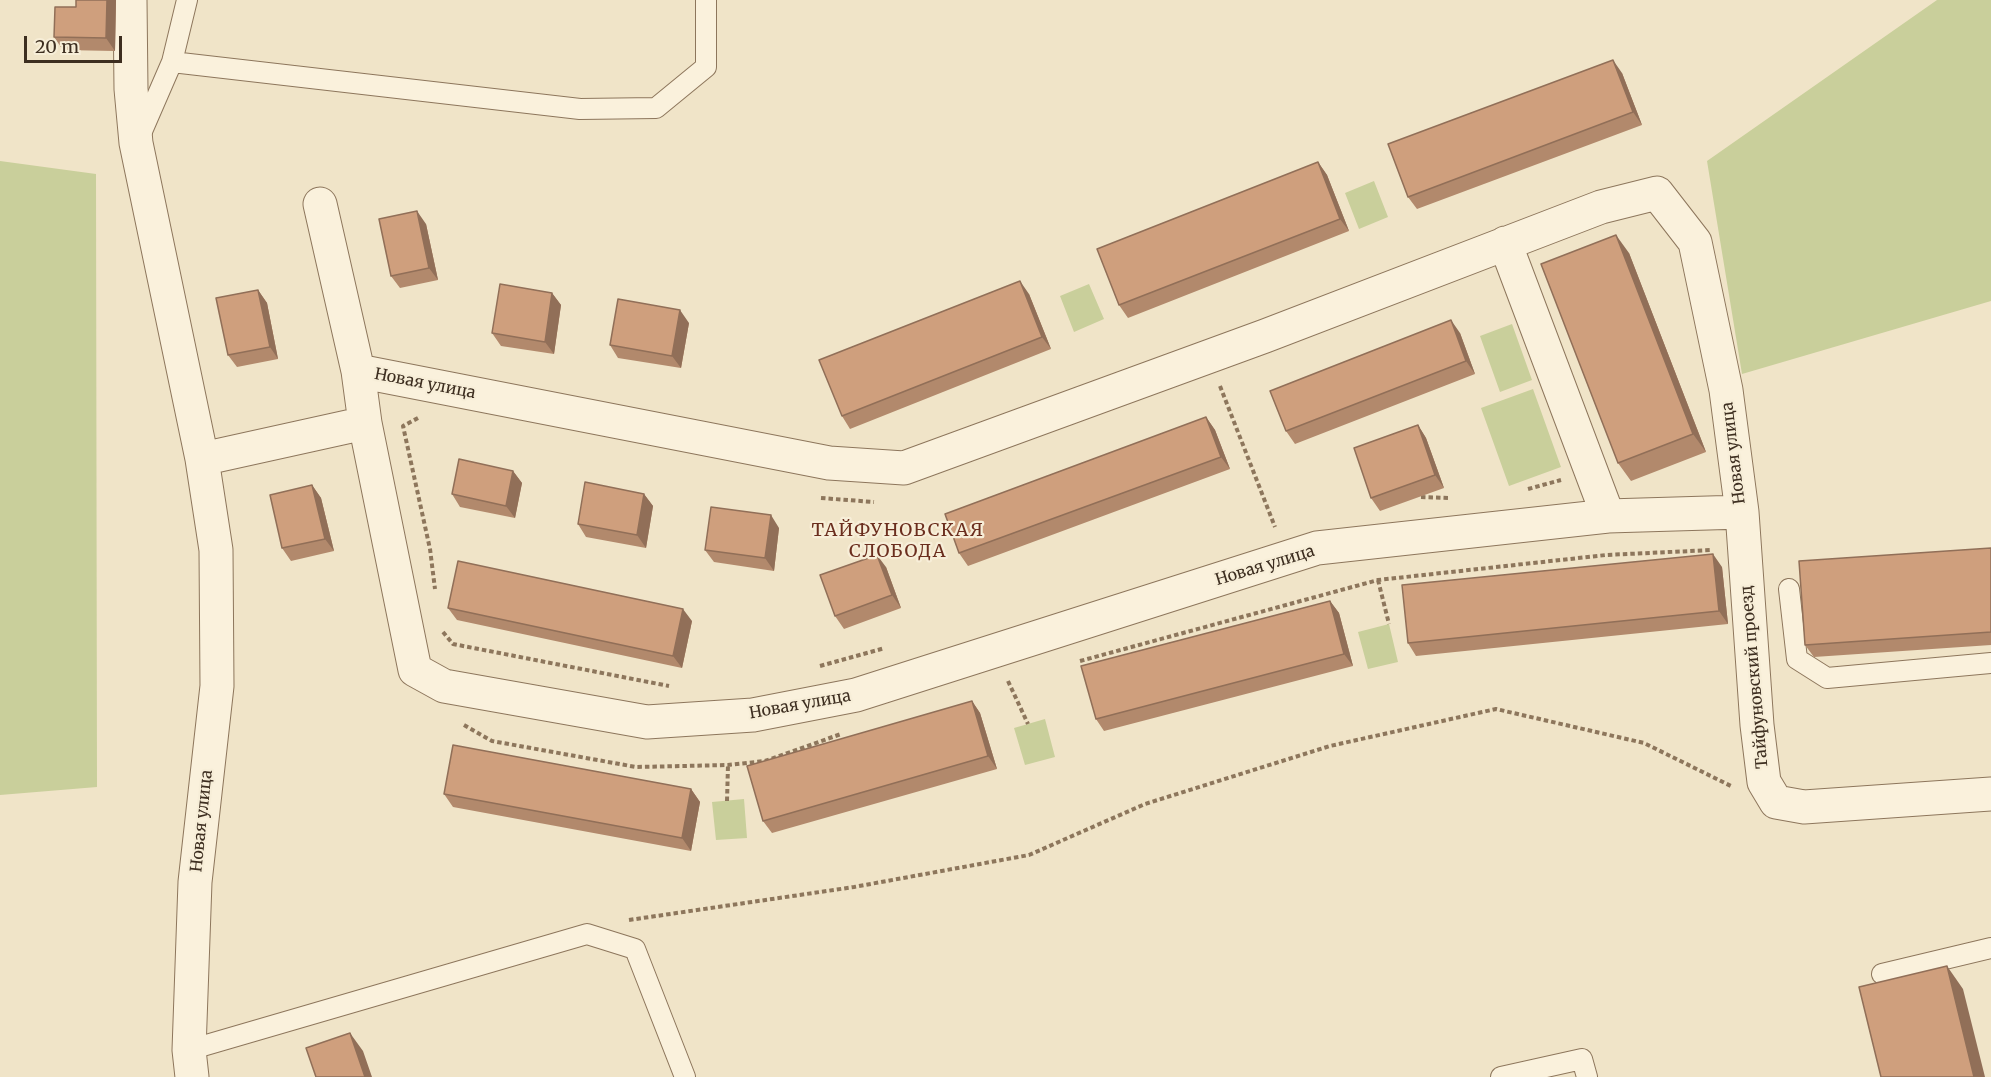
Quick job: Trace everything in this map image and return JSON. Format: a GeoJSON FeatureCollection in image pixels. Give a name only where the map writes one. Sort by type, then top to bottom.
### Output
{"type":"FeatureCollection","features":[{"type":"Feature","properties":{"kind":"street","name":"Новая улица"},"geometry":{"type":"LineString","coordinates":[[130,0],[131,89],[136,143],[202,459],[216,550],[217,686],[195,882],[191,1064]]}},
{"type":"Feature","properties":{"kind":"street","name":"Новая улица"},"geometry":{"type":"LineString","coordinates":[[320,204],[358,371],[365,423],[415,670],[444,686],[647,723],[753,715],[856,695],[1317,548],[1608,516],[1742,512],[1726,390],[1695,242],[1657,193],[1601,207],[1264,336],[904,468],[829,463],[358,371]]}},
{"type":"Feature","properties":{"kind":"street"},"geometry":{"type":"LineString","coordinates":[[1505,243],[1608,516]]}},
{"type":"Feature","properties":{"kind":"street"},"geometry":{"type":"LineString","coordinates":[[202,459],[365,423]]}},
{"type":"Feature","properties":{"kind":"street","name":"Тайфуновский проезд"},"geometry":{"type":"LineString","coordinates":[[1742,512],[1756,725],[1764,782],[1776,802],[1804,807],[1991,794]]}},
{"type":"Feature","properties":{"kind":"lane"},"geometry":{"type":"LineString","coordinates":[[136,143],[172,62],[187,0]]}},
{"type":"Feature","properties":{"kind":"lane"},"geometry":{"type":"LineString","coordinates":[[172,62],[580,108],[656,108],[706,66],[706,0]]}},
{"type":"Feature","properties":{"kind":"lane"},"geometry":{"type":"LineString","coordinates":[[1790,589],[1797,659],[1827,678],[1991,663]]}},
{"type":"Feature","properties":{"kind":"lane"},"geometry":{"type":"LineString","coordinates":[[191,1064],[587,934],[635,949],[685,1077]]}},
{"type":"Feature","properties":{"kind":"lane"},"geometry":{"type":"LineString","coordinates":[[1882,974],[1991,948]]}},
{"type":"Feature","properties":{"kind":"lane"},"geometry":{"type":"LineString","coordinates":[[1501,1077],[1582,1059],[1587,1077]]}},
{"type":"Feature","properties":{"kind":"path"},"geometry":{"type":"LineString","coordinates":[[1217,378],[1276,529],[1267,534]]}},
{"type":"Feature","properties":{"kind":"path"},"geometry":{"type":"LineString","coordinates":[[423,415],[403,426],[429,549],[436,595]]}},
{"type":"Feature","properties":{"kind":"path"},"geometry":{"type":"LineString","coordinates":[[1521,491],[1567,479]]}},
{"type":"Feature","properties":{"kind":"path"},"geometry":{"type":"LineString","coordinates":[[813,496],[836,501],[878,502]]}},
{"type":"Feature","properties":{"kind":"path"},"geometry":{"type":"LineString","coordinates":[[1421,496],[1453,498]]}},
{"type":"Feature","properties":{"kind":"path"},"geometry":{"type":"LineString","coordinates":[[1076,662],[1378,580],[1606,555],[1723,550]]}},
{"type":"Feature","properties":{"kind":"path"},"geometry":{"type":"LineString","coordinates":[[1378,580],[1389,624]]}},
{"type":"Feature","properties":{"kind":"path"},"geometry":{"type":"LineString","coordinates":[[441,630],[453,644],[678,687]]}},
{"type":"Feature","properties":{"kind":"path"},"geometry":{"type":"LineString","coordinates":[[817,666],[897,645]]}},
{"type":"Feature","properties":{"kind":"path"},"geometry":{"type":"LineString","coordinates":[[996,684],[1019,677]]}},
{"type":"Feature","properties":{"kind":"path"},"geometry":{"type":"LineString","coordinates":[[1008,680],[1028,724]]}},
{"type":"Feature","properties":{"kind":"path"},"geometry":{"type":"LineString","coordinates":[[587,934],[636,918],[727,907],[1029,855],[1145,804],[1330,746],[1496,709],[1644,743],[1727,786],[1764,782]]}},
{"type":"Feature","properties":{"kind":"path"},"geometry":{"type":"LineString","coordinates":[[462,723],[492,741],[636,767],[728,765],[765,761],[850,731]]}},
{"type":"Feature","properties":{"kind":"path"},"geometry":{"type":"LineString","coordinates":[[727,801],[728,765]]}},
{"type":"Feature","properties":{"kind":"green space"},"geometry":{"type":"Polygon","coordinates":[[[1937,0],[1991,0],[1991,301],[1742,374],[1707,161],[1937,0]]]}},
{"type":"Feature","properties":{"kind":"green space"},"geometry":{"type":"Polygon","coordinates":[[[0,161],[96,174],[97,787],[0,795],[0,161]]]}},
{"type":"Feature","properties":{"kind":"green space"},"geometry":{"type":"Polygon","coordinates":[[[1374,181],[1388,217],[1359,229],[1345,193],[1374,181]]]}},
{"type":"Feature","properties":{"kind":"green space"},"geometry":{"type":"Polygon","coordinates":[[[1089,284],[1104,319],[1074,332],[1060,296],[1089,284]]]}},
{"type":"Feature","properties":{"kind":"green space"},"geometry":{"type":"Polygon","coordinates":[[[1512,324],[1532,380],[1500,392],[1480,336],[1512,324]]]}},
{"type":"Feature","properties":{"kind":"green space"},"geometry":{"type":"Polygon","coordinates":[[[1533,389],[1561,467],[1509,486],[1481,408],[1533,389]]]}},
{"type":"Feature","properties":{"kind":"green space"},"geometry":{"type":"Polygon","coordinates":[[[1389,624],[1398,662],[1368,669],[1358,632],[1389,624]]]}},
{"type":"Feature","properties":{"kind":"green space"},"geometry":{"type":"Polygon","coordinates":[[[1045,719],[1055,757],[1025,765],[1014,728],[1045,719]]]}},
{"type":"Feature","properties":{"kind":"green space"},"geometry":{"type":"Polygon","coordinates":[[[744,799],[747,838],[716,840],[712,802],[744,799]]]}},
{"type":"Feature","properties":{"kind":"building"},"geometry":{"type":"Polygon","coordinates":[[[76,0],[107,0],[106,38],[54,37],[55,7],[76,7],[76,0]]]}},
{"type":"Feature","properties":{"kind":"building"},"geometry":{"type":"Polygon","coordinates":[[[1613,60],[1633,112],[1408,197],[1388,144],[1613,60]]]}},
{"type":"Feature","properties":{"kind":"building"},"geometry":{"type":"Polygon","coordinates":[[[1318,162],[1340,219],[1119,305],[1097,249],[1318,162]]]}},
{"type":"Feature","properties":{"kind":"building"},"geometry":{"type":"Polygon","coordinates":[[[417,211],[429,268],[391,276],[379,219],[417,211]]]}},
{"type":"Feature","properties":{"kind":"building"},"geometry":{"type":"Polygon","coordinates":[[[1616,235],[1693,434],[1618,463],[1541,264],[1616,235]]]}},
{"type":"Feature","properties":{"kind":"building"},"geometry":{"type":"Polygon","coordinates":[[[1020,281],[1042,337],[842,416],[819,360],[1020,281]]]}},
{"type":"Feature","properties":{"kind":"building"},"geometry":{"type":"Polygon","coordinates":[[[500,284],[552,293],[545,342],[492,333],[500,284]]]}},
{"type":"Feature","properties":{"kind":"building"},"geometry":{"type":"Polygon","coordinates":[[[258,290],[270,347],[228,355],[216,298],[258,290]]]}},
{"type":"Feature","properties":{"kind":"building"},"geometry":{"type":"Polygon","coordinates":[[[618,299],[680,310],[672,356],[610,345],[618,299]]]}},
{"type":"Feature","properties":{"kind":"building"},"geometry":{"type":"Polygon","coordinates":[[[1451,320],[1466,361],[1286,431],[1270,391],[1451,320]]]}},
{"type":"Feature","properties":{"kind":"building"},"geometry":{"type":"Polygon","coordinates":[[[1206,417],[1221,457],[959,553],[945,514],[1206,417]]]}},
{"type":"Feature","properties":{"kind":"building"},"geometry":{"type":"Polygon","coordinates":[[[1418,425],[1435,475],[1371,498],[1354,448],[1418,425]]]}},
{"type":"Feature","properties":{"kind":"building"},"geometry":{"type":"Polygon","coordinates":[[[459,459],[513,471],[506,506],[452,494],[459,459]]]}},
{"type":"Feature","properties":{"kind":"building"},"geometry":{"type":"Polygon","coordinates":[[[585,482],[644,494],[637,535],[578,524],[585,482]]]}},
{"type":"Feature","properties":{"kind":"building"},"geometry":{"type":"Polygon","coordinates":[[[312,485],[325,539],[282,548],[270,495],[312,485]]]}},
{"type":"Feature","properties":{"kind":"building"},"geometry":{"type":"Polygon","coordinates":[[[711,507],[771,515],[765,558],[705,550],[711,507]]]}},
{"type":"Feature","properties":{"kind":"building"},"geometry":{"type":"Polygon","coordinates":[[[1991,548],[1991,632],[1805,645],[1799,561],[1991,548]]]}},
{"type":"Feature","properties":{"kind":"building"},"geometry":{"type":"Polygon","coordinates":[[[1713,554],[1719,611],[1408,643],[1402,585],[1713,554]]]}},
{"type":"Feature","properties":{"kind":"building"},"geometry":{"type":"Polygon","coordinates":[[[877,555],[892,595],[835,616],[820,575],[877,555]]]}},
{"type":"Feature","properties":{"kind":"building"},"geometry":{"type":"Polygon","coordinates":[[[458,561],[683,609],[673,656],[448,608],[458,561]]]}},
{"type":"Feature","properties":{"kind":"building"},"geometry":{"type":"Polygon","coordinates":[[[1330,601],[1344,654],[1096,719],[1081,666],[1330,601]]]}},
{"type":"Feature","properties":{"kind":"building"},"geometry":{"type":"Polygon","coordinates":[[[972,701],[988,756],[763,821],[747,766],[972,701]]]}},
{"type":"Feature","properties":{"kind":"building"},"geometry":{"type":"Polygon","coordinates":[[[453,745],[691,789],[682,838],[444,794],[453,745]]]}},
{"type":"Feature","properties":{"kind":"building"},"geometry":{"type":"Polygon","coordinates":[[[1947,966],[1974,1077],[1881,1077],[1859,987],[1947,966]]]}},
{"type":"Feature","properties":{"kind":"building"},"geometry":{"type":"Polygon","coordinates":[[[350,1033],[365,1077],[316,1077],[306,1048],[350,1033]]]}},
{"type":"Feature","properties":{"kind":"district","name":"ТАЙФУНОВСКАЯ СЛОБОДА"},"geometry":{"type":"Point","coordinates":[898,541]}}]}
